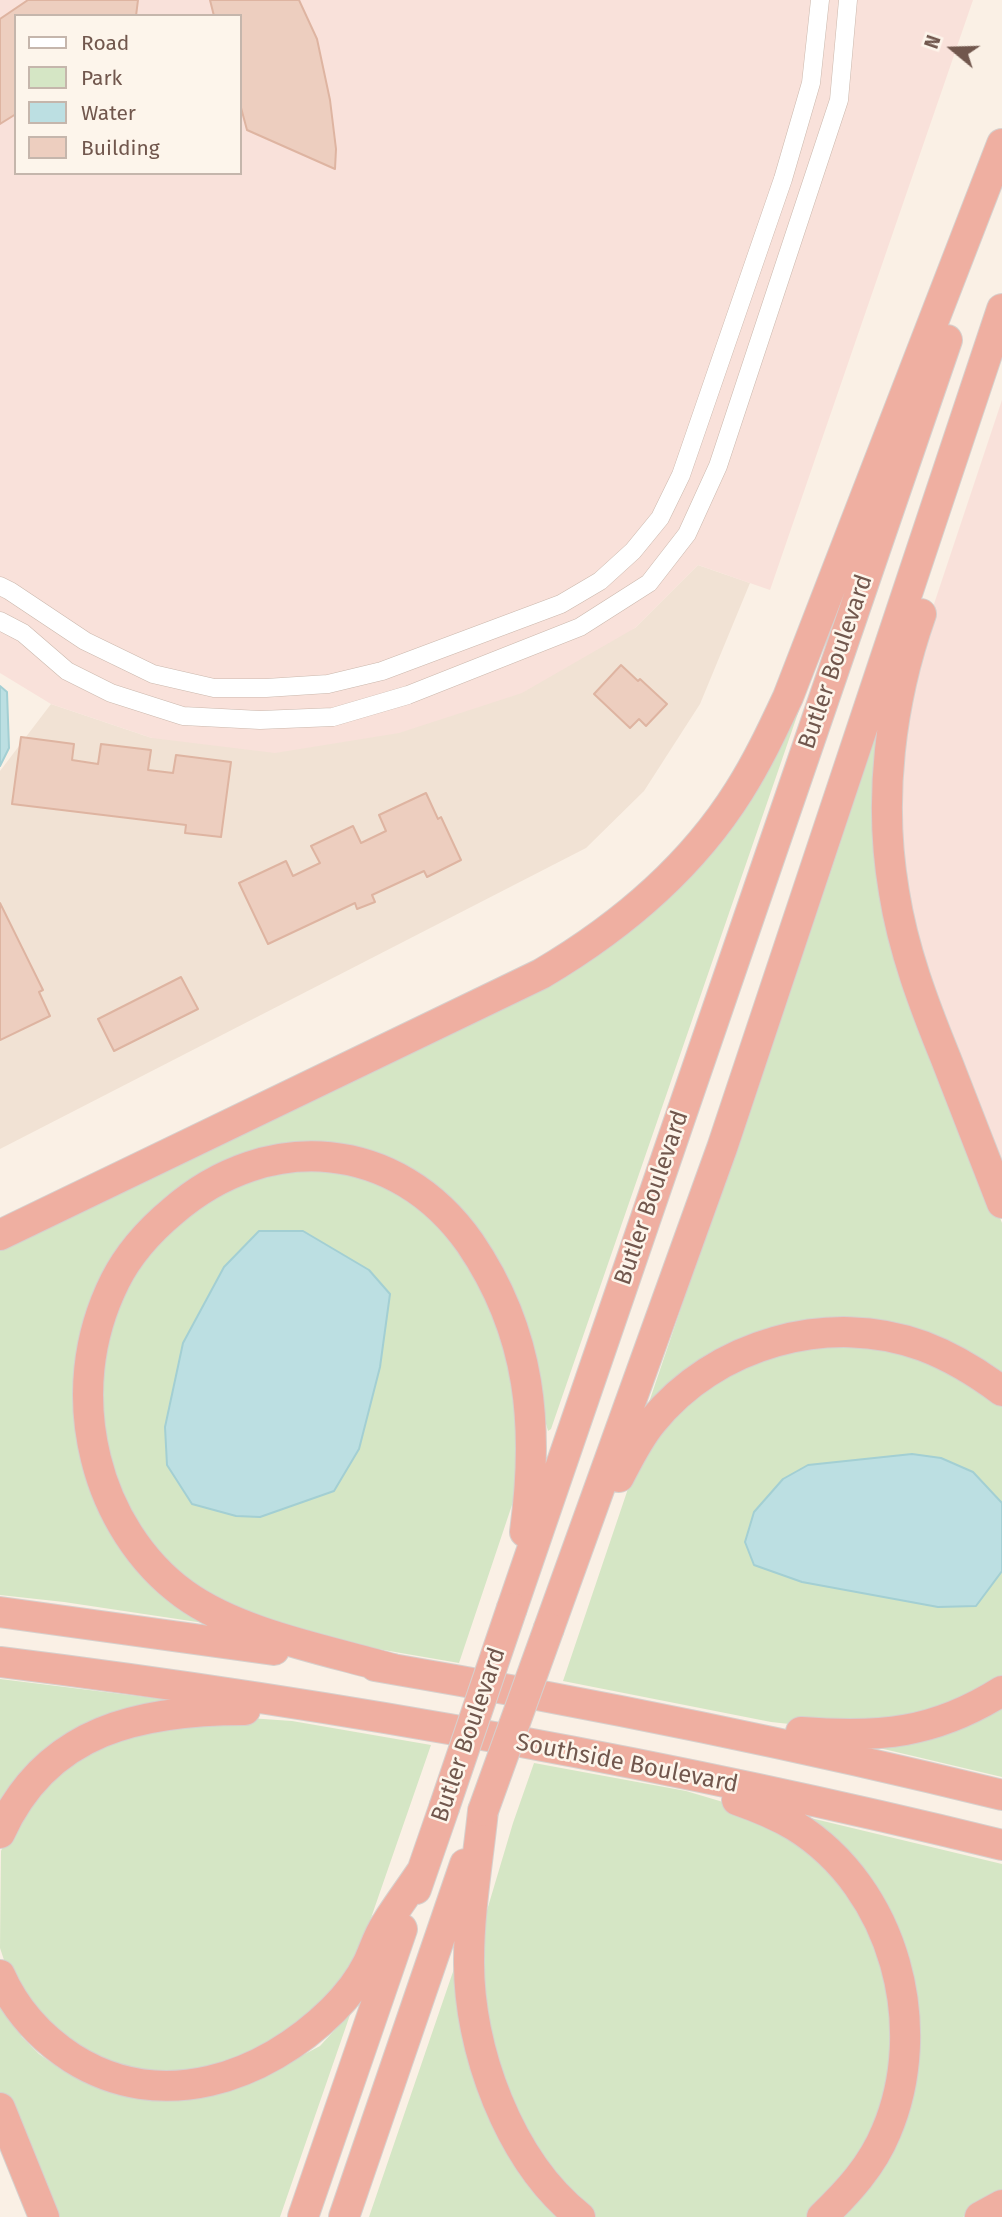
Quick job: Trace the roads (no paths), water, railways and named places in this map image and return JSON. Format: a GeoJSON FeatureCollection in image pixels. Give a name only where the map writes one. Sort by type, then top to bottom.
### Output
{"type":"FeatureCollection","features":[{"type":"Feature","properties":{"kind":"highway"},"geometry":{"type":"LineString","coordinates":[[0,1235],[541,974],[621,921],[674,872],[719,820],[738,793],[788,697],[1002,144]]}},
{"type":"Feature","properties":{"kind":"highway","name":"Butler Boulevard"},"geometry":{"type":"LineString","coordinates":[[303,2217],[1002,179]]}},
{"type":"Feature","properties":{"kind":"highway","name":"Butler Boulevard"},"geometry":{"type":"LineString","coordinates":[[344,2217],[484,1811],[722,1148],[1002,309]]}},
{"type":"Feature","properties":{"kind":"highway"},"geometry":{"type":"LineString","coordinates":[[1002,348],[976,446],[907,661],[892,734],[887,798],[893,890],[910,961],[929,1017],[1002,1203]]}},
{"type":"Feature","properties":{"kind":"highway"},"geometry":{"type":"LineString","coordinates":[[393,1669],[264,1633],[220,1616],[199,1604],[181,1592],[148,1560],[123,1526],[104,1486],[92,1443],[87,1397],[91,1350],[106,1301],[122,1270],[143,1239],[181,1203],[223,1177],[247,1166],[293,1156],[316,1155],[359,1163],[382,1170],[424,1195],[445,1213],[476,1253],[510,1319],[530,1398],[530,1482],[512,1608]]}},
{"type":"Feature","properties":{"kind":"highway"},"geometry":{"type":"LineString","coordinates":[[584,1530],[614,1487],[636,1444],[670,1403],[712,1370],[768,1344],[826,1332],[862,1333],[900,1339],[945,1355],[1002,1391]]}},
{"type":"Feature","properties":{"kind":"highway","name":"Southside Boulevard"},"geometry":{"type":"LineString","coordinates":[[0,1612],[270,1649],[634,1713],[866,1762],[1002,1795]]}},
{"type":"Feature","properties":{"kind":"highway","name":"Southside Boulevard"},"geometry":{"type":"LineString","coordinates":[[0,1662],[195,1688],[380,1717],[624,1762],[881,1816],[1002,1845]]}},
{"type":"Feature","properties":{"kind":"highway"},"geometry":{"type":"LineString","coordinates":[[634,1713],[792,1732],[857,1735],[915,1729],[937,1723],[979,1705],[1002,1691]]}},
{"type":"Feature","properties":{"kind":"highway"},"geometry":{"type":"LineString","coordinates":[[0,1833],[20,1796],[48,1764],[89,1737],[112,1728],[163,1715],[220,1710],[380,1717]]}},
{"type":"Feature","properties":{"kind":"highway"},"geometry":{"type":"LineString","coordinates":[[624,1762],[735,1799],[796,1826],[820,1844],[851,1878],[883,1930],[902,1986],[905,2015],[902,2073],[896,2103],[886,2133],[873,2158],[857,2180],[822,2217]]}},
{"type":"Feature","properties":{"kind":"highway"},"geometry":{"type":"LineString","coordinates":[[484,1811],[470,1926],[469,1962],[477,2035],[496,2097],[522,2147],[553,2191],[580,2217]]}},
{"type":"Feature","properties":{"kind":"highway"},"geometry":{"type":"LineString","coordinates":[[0,1975],[13,2000],[36,2028],[65,2053],[98,2071],[135,2083],[156,2086],[191,2084],[230,2076],[302,2039],[335,2008],[362,1973],[384,1926],[422,1871]]}},
{"type":"Feature","properties":{"kind":"highway"},"geometry":{"type":"LineString","coordinates":[[0,2108],[44,2217]]}},
{"type":"Feature","properties":{"kind":"highway"},"geometry":{"type":"LineString","coordinates":[[980,2217],[1002,2204]]}},
{"type":"Feature","properties":{"kind":"street"},"geometry":{"type":"LineString","coordinates":[[0,586],[85,641],[153,674],[214,688],[266,688],[328,684],[382,671],[561,604],[600,582],[633,551],[660,518],[681,475],[783,179],[811,83],[820,0]]}},
{"type":"Feature","properties":{"kind":"street"},"geometry":{"type":"LineString","coordinates":[[0,621],[23,633],[67,671],[111,693],[183,716],[260,720],[333,717],[408,695],[580,627],[649,583],[687,534],[718,466],[839,100],[848,0]]}},
{"type":"Feature","properties":{"kind":"water"},"geometry":{"type":"Polygon","coordinates":[[[0,686],[7,692],[9,748],[0,766],[0,686]]]}},
{"type":"Feature","properties":{"kind":"water"},"geometry":{"type":"Polygon","coordinates":[[[259,1231],[303,1231],[369,1270],[390,1294],[380,1367],[359,1449],[334,1491],[260,1517],[236,1516],[192,1504],[167,1465],[165,1427],[183,1343],[224,1267],[259,1231]]]}},
{"type":"Feature","properties":{"kind":"water"},"geometry":{"type":"Polygon","coordinates":[[[912,1454],[941,1458],[973,1472],[1002,1503],[1002,1571],[976,1606],[938,1607],[802,1582],[754,1565],[745,1542],[754,1512],[783,1479],[808,1465],[912,1454]]]}}]}
